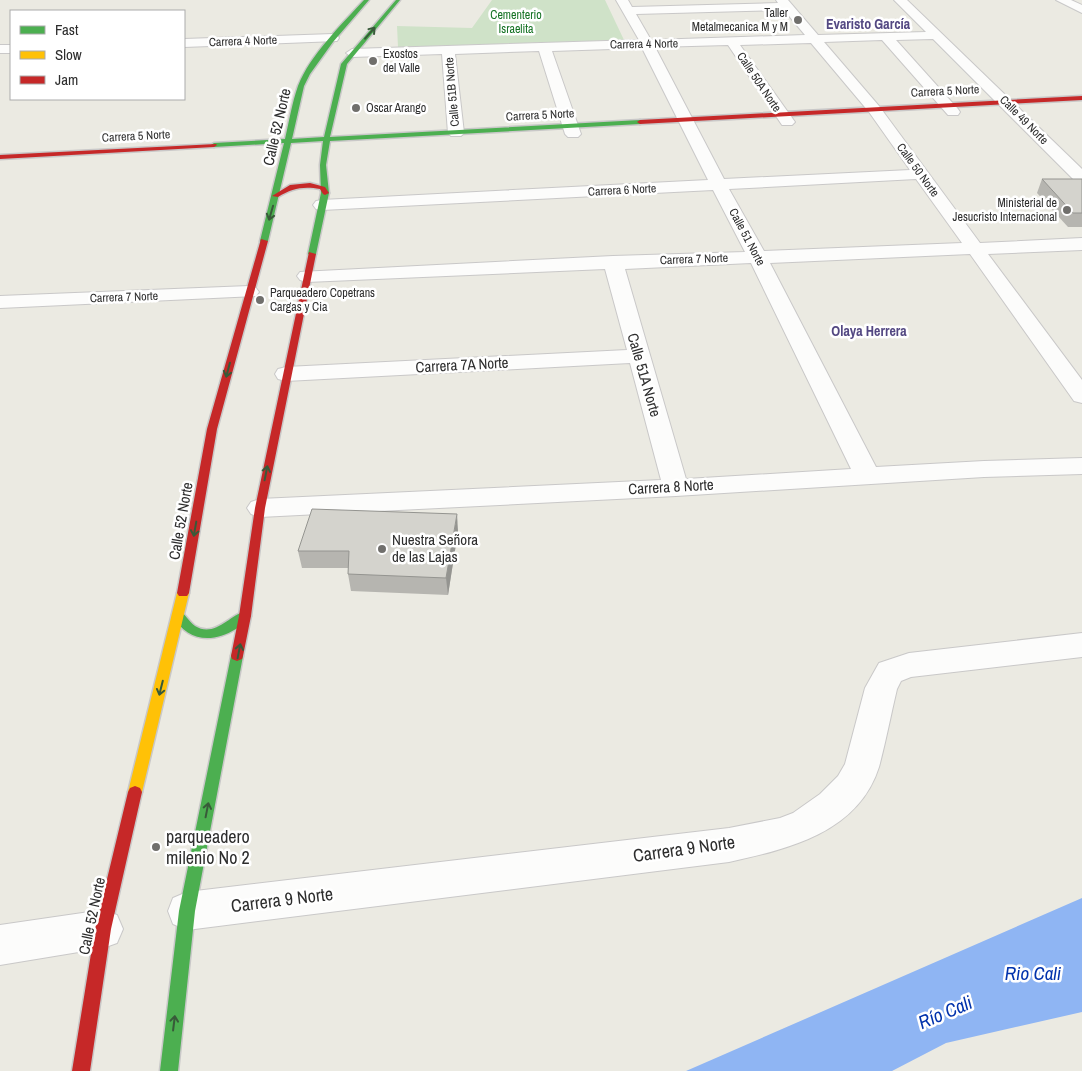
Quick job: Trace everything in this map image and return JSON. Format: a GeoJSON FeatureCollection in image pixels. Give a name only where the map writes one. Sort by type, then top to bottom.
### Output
{"type":"FeatureCollection","features":[{"type":"Feature","properties":{"kind":"main road","name":"Calle 52 Norte"},"geometry":{"type":"LineString","coordinates":[[81,1071],[103,929],[187,575],[212,429],[276,196],[301,86],[310,68],[333,38],[367,0]]}},
{"type":"Feature","properties":{"kind":"main road"},"geometry":{"type":"LineString","coordinates":[[169,1071],[187,911],[246,616],[260,508],[306,276],[324,199],[323,166],[338,88],[344,64],[398,0]]}},
{"type":"Feature","properties":{"kind":"main road"},"geometry":{"type":"LineString","coordinates":[[301,86],[304,94],[311,96]]}},
{"type":"Feature","properties":{"kind":"main road"},"geometry":{"type":"LineString","coordinates":[[324,96],[334,93],[338,88]]}},
{"type":"Feature","properties":{"kind":"main road","name":"Carrera 5 Norte"},"geometry":{"type":"LineString","coordinates":[[0,164],[288,146],[302,142],[327,144],[686,124],[950,109],[1082,98]]}},
{"type":"Feature","properties":{"kind":"main road","name":"Carrera 5 Norte"},"geometry":{"type":"LineString","coordinates":[[1009,105],[1082,105]]}},
{"type":"Feature","properties":{"kind":"main road"},"geometry":{"type":"LineString","coordinates":[[293,124],[299,127],[298,138],[302,142]]}},
{"type":"Feature","properties":{"kind":"main road","name":"Carrera 5 Norte"},"geometry":{"type":"LineString","coordinates":[[0,157],[288,146],[315,148],[327,144],[456,133],[573,130]]}},
{"type":"Feature","properties":{"kind":"main road"},"geometry":{"type":"LineString","coordinates":[[315,148],[320,152],[319,163],[323,166]]}},
{"type":"Feature","properties":{"kind":"main road"},"geometry":{"type":"LineString","coordinates":[[276,196],[287,188],[300,185],[319,186],[323,188],[324,199]]}},
{"type":"Feature","properties":{"kind":"main road"},"geometry":{"type":"LineString","coordinates":[[178,615],[180,621],[190,630],[206,634],[233,627],[246,616]]}},
{"type":"Feature","properties":{"kind":"street","name":"Calle 49 Norte"},"geometry":{"type":"LineString","coordinates":[[900,0],[1082,178]]}},
{"type":"Feature","properties":{"kind":"street"},"geometry":{"type":"LineString","coordinates":[[1062,0],[1082,10]]}},
{"type":"Feature","properties":{"kind":"street"},"geometry":{"type":"LineString","coordinates":[[625,5],[785,3]]}},
{"type":"Feature","properties":{"kind":"street","name":"Calle 50 Norte"},"geometry":{"type":"LineString","coordinates":[[785,3],[877,113],[1082,396]]}},
{"type":"Feature","properties":{"kind":"street","name":"Calle 51 Norte"},"geometry":{"type":"LineString","coordinates":[[625,5],[757,256],[867,475]]}},
{"type":"Feature","properties":{"kind":"street","name":"Carrera 4 Norte"},"geometry":{"type":"LineString","coordinates":[[352,53],[936,35]]}},
{"type":"Feature","properties":{"kind":"street"},"geometry":{"type":"LineString","coordinates":[[886,37],[950,109]]}},
{"type":"Feature","properties":{"kind":"street","name":"Carrera 4 Norte"},"geometry":{"type":"LineString","coordinates":[[185,43],[333,38]]}},
{"type":"Feature","properties":{"kind":"street","name":"Calle 50A Norte"},"geometry":{"type":"LineString","coordinates":[[732,42],[784,118]]}},
{"type":"Feature","properties":{"kind":"street"},"geometry":{"type":"LineString","coordinates":[[544,46],[573,130]]}},
{"type":"Feature","properties":{"kind":"street","name":"Calle 51B Norte"},"geometry":{"type":"LineString","coordinates":[[448,50],[456,133]]}},
{"type":"Feature","properties":{"kind":"street","name":"Carrera 6 Norte"},"geometry":{"type":"LineString","coordinates":[[324,199],[719,185],[921,174]]}},
{"type":"Feature","properties":{"kind":"street","name":"Carrera 7 Norte"},"geometry":{"type":"LineString","coordinates":[[306,276],[1082,244]]}},
{"type":"Feature","properties":{"kind":"street","name":"Calle 51A Norte"},"geometry":{"type":"LineString","coordinates":[[613,262],[676,488]]}},
{"type":"Feature","properties":{"kind":"street","name":"Carrera 7 Norte"},"geometry":{"type":"LineString","coordinates":[[0,302],[249,292]]}},
{"type":"Feature","properties":{"kind":"street","name":"Carrera 7A Norte"},"geometry":{"type":"LineString","coordinates":[[286,374],[638,356]]}},
{"type":"Feature","properties":{"kind":"street"},"geometry":{"type":"LineString","coordinates":[[1057,364],[1082,363]]}},
{"type":"Feature","properties":{"kind":"street","name":"Carrera 8 Norte"},"geometry":{"type":"LineString","coordinates":[[260,508],[676,488],[867,475],[1082,466]]}},
{"type":"Feature","properties":{"kind":"street","name":"Carrera 9 Norte"},"geometry":{"type":"LineString","coordinates":[[187,911],[728,844],[781,834],[806,824],[834,805],[850,787],[860,768],[881,688],[890,672],[909,665],[1082,645]]}},
{"type":"Feature","properties":{"kind":"street"},"geometry":{"type":"LineString","coordinates":[[0,945],[103,929]]}},
{"type":"Feature","properties":{"kind":"green space","name":"Cementerio Israelita"},"geometry":{"type":"Polygon","coordinates":[[[492,0],[605,0],[624,40],[398,47],[397,26],[472,28],[492,0]]]}},
{"type":"Feature","properties":{"kind":"water","name":"Rio Cali"},"geometry":{"type":"Polygon","coordinates":[[[1082,898],[1082,1012],[946,1043],[892,1071],[686,1071],[1082,898]]]}},
{"type":"Feature","properties":{"kind":"building"},"geometry":{"type":"Polygon","coordinates":[[[1042,179],[1082,179],[1082,213],[1073,213],[1042,179]]]}},
{"type":"Feature","properties":{"kind":"building","name":"Nuestra Señora de las Lajas"},"geometry":{"type":"Polygon","coordinates":[[[312,509],[457,514],[446,578],[348,574],[349,551],[298,551],[312,509]]]}},
{"type":"Feature","properties":{"kind":"traffic: fast"},"geometry":{"type":"LineString","coordinates":[[264,241],[301,86],[323,51],[367,0]]}},
{"type":"Feature","properties":{"kind":"traffic: fast"},"geometry":{"type":"LineString","coordinates":[[312,254],[325,193],[323,165],[327,137],[344,64],[398,0]]}},
{"type":"Feature","properties":{"kind":"traffic: fast"},"geometry":{"type":"LineString","coordinates":[[214,145],[640,122]]}},
{"type":"Feature","properties":{"kind":"traffic: fast"},"geometry":{"type":"LineString","coordinates":[[178,615],[192,630],[210,634],[228,628],[245,616]]}},
{"type":"Feature","properties":{"kind":"traffic: fast"},"geometry":{"type":"LineString","coordinates":[[169,1071],[187,911],[237,656]]}},
{"type":"Feature","properties":{"kind":"traffic: slow"},"geometry":{"type":"LineString","coordinates":[[135,792],[183,593]]}},
{"type":"Feature","properties":{"kind":"traffic: jam"},"geometry":{"type":"LineString","coordinates":[[640,122],[1082,98]]}},
{"type":"Feature","properties":{"kind":"traffic: jam"},"geometry":{"type":"LineString","coordinates":[[0,157],[214,145]]}},
{"type":"Feature","properties":{"kind":"traffic: jam"},"geometry":{"type":"LineString","coordinates":[[276,196],[287,189],[304,185],[323,188],[325,193]]}},
{"type":"Feature","properties":{"kind":"traffic: jam"},"geometry":{"type":"LineString","coordinates":[[183,593],[212,429],[264,241]]}},
{"type":"Feature","properties":{"kind":"traffic: jam"},"geometry":{"type":"LineString","coordinates":[[237,656],[245,616],[260,508],[312,254]]}},
{"type":"Feature","properties":{"kind":"traffic: jam"},"geometry":{"type":"LineString","coordinates":[[81,1071],[103,929],[135,792]]}},
{"type":"Feature","properties":{"kind":"place","name":"Taller Metalmecanica M y M"},"geometry":{"type":"Point","coordinates":[798,20]}},
{"type":"Feature","properties":{"kind":"place","name":"Exostos del Valle"},"geometry":{"type":"Point","coordinates":[373,61]}},
{"type":"Feature","properties":{"kind":"place","name":"Oscar Arango"},"geometry":{"type":"Point","coordinates":[356,108]}},
{"type":"Feature","properties":{"kind":"place","name":"Ministerial de Jesucristo Internacional"},"geometry":{"type":"Point","coordinates":[1067,210]}},
{"type":"Feature","properties":{"kind":"place","name":"Parqueadero Copetrans Cargas y Cia"},"geometry":{"type":"Point","coordinates":[260,300]}},
{"type":"Feature","properties":{"kind":"place","name":"Nuestra Señora de las Lajas"},"geometry":{"type":"Point","coordinates":[382,549]}},
{"type":"Feature","properties":{"kind":"place","name":"parqueadero milenio No 2"},"geometry":{"type":"Point","coordinates":[156,847]}},
{"type":"Feature","properties":{"kind":"district","name":"Evaristo García"},"geometry":{"type":"Point","coordinates":[868,24]}},
{"type":"Feature","properties":{"kind":"district","name":"Olaya Herrera"},"geometry":{"type":"Point","coordinates":[869,331]}},
{"type":"Feature","properties":{"kind":"water label","name":"Río Cali"},"geometry":{"type":"Point","coordinates":[945,1012]}}]}
